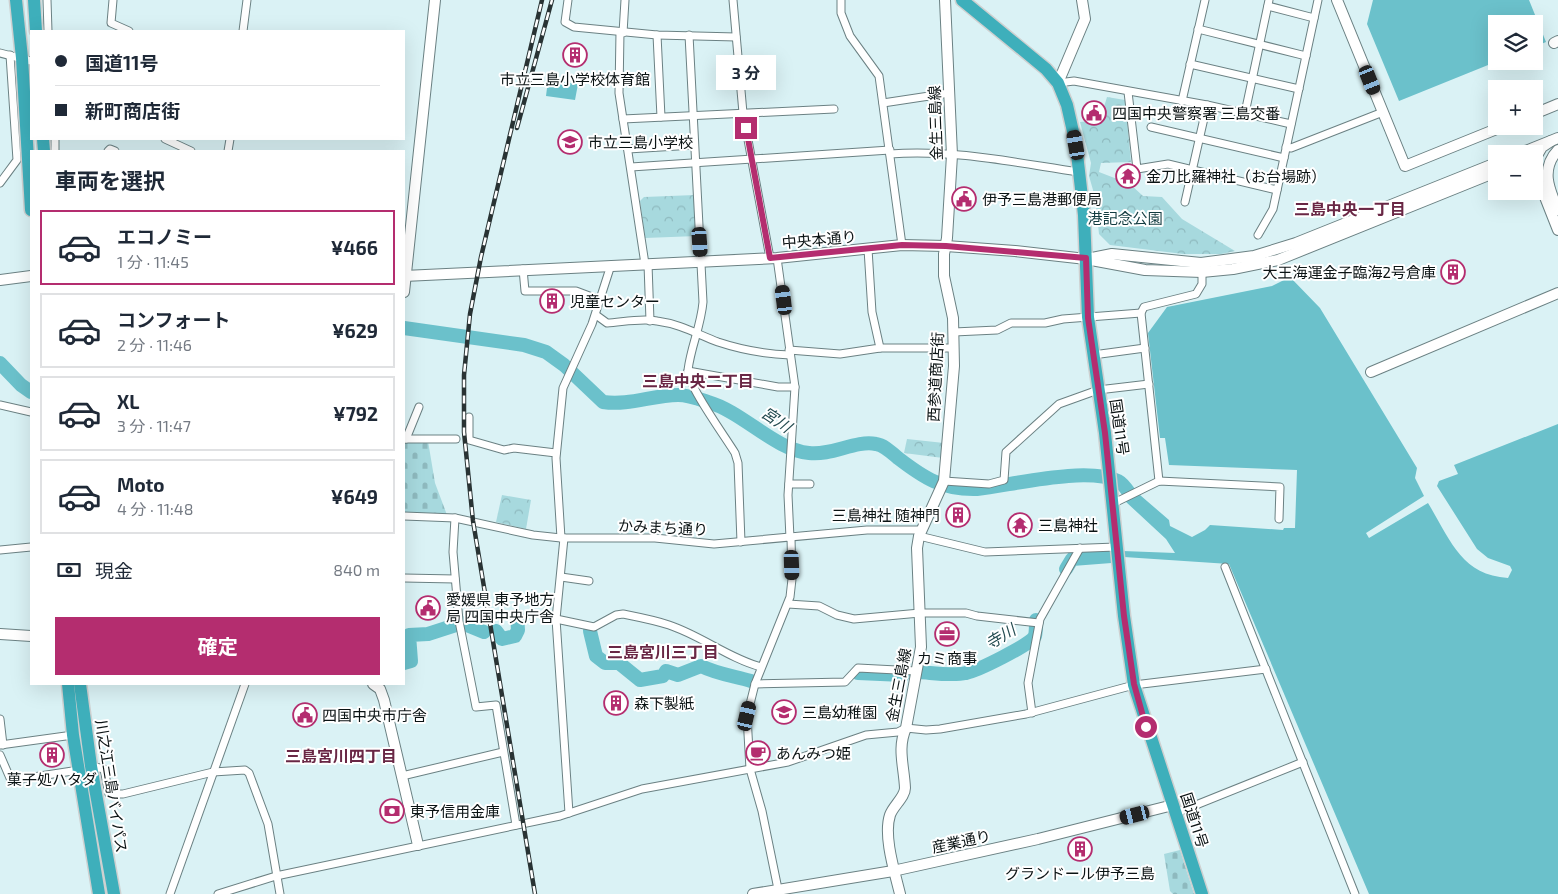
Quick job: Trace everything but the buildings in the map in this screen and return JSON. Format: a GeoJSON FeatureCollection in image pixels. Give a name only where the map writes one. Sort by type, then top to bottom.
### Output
{"type":"FeatureCollection","features":[{"type":"Feature","properties":{"kind":"highway"},"geometry":{"type":"LineString","coordinates":[[16,0],[27,59],[30,172]]}},
{"type":"Feature","properties":{"kind":"highway"},"geometry":{"type":"LineString","coordinates":[[34,0],[36,30]]}},
{"type":"Feature","properties":{"kind":"highway","name":"国道11号"},"geometry":{"type":"LineString","coordinates":[[962,0],[983,20],[1037,60],[1058,83],[1067,105],[1080,172],[1088,318],[1114,498],[1116,547],[1134,684],[1202,894]]}},
{"type":"Feature","properties":{"kind":"highway","name":"川之江三島バイパス"},"geometry":{"type":"LineString","coordinates":[[68,685],[73,735],[85,768],[114,894]]}},
{"type":"Feature","properties":{"kind":"highway","name":"川之江三島バイパス"},"geometry":{"type":"LineString","coordinates":[[80,685],[85,768],[99,894]]}},
{"type":"Feature","properties":{"kind":"street"},"geometry":{"type":"LineString","coordinates":[[48,0],[48,30]]}},
{"type":"Feature","properties":{"kind":"street"},"geometry":{"type":"LineString","coordinates":[[113,0],[111,23],[127,30]]}},
{"type":"Feature","properties":{"kind":"street"},"geometry":{"type":"LineString","coordinates":[[243,30],[247,0]]}},
{"type":"Feature","properties":{"kind":"street"},"geometry":{"type":"LineString","coordinates":[[405,267],[435,0]]}},
{"type":"Feature","properties":{"kind":"street"},"geometry":{"type":"LineString","coordinates":[[568,0],[564,17],[568,24],[657,35],[736,37]]}},
{"type":"Feature","properties":{"kind":"street"},"geometry":{"type":"LineString","coordinates":[[625,0],[619,92],[646,264],[650,321]]}},
{"type":"Feature","properties":{"kind":"street"},"geometry":{"type":"LineString","coordinates":[[733,0],[743,113],[773,258],[795,387],[789,484],[792,579],[788,604],[755,684],[747,716],[750,769],[762,811],[779,892]]}},
{"type":"Feature","properties":{"kind":"street"},"geometry":{"type":"LineString","coordinates":[[841,0],[842,13],[850,36],[879,76],[902,245]]}},
{"type":"Feature","properties":{"kind":"street","name":"金生三島線"},"geometry":{"type":"LineString","coordinates":[[945,0],[952,155],[946,246]]}},
{"type":"Feature","properties":{"kind":"street"},"geometry":{"type":"LineString","coordinates":[[1082,0],[1085,18],[1058,83],[1074,81],[1207,105],[1291,124]]}},
{"type":"Feature","properties":{"kind":"street"},"geometry":{"type":"LineString","coordinates":[[1182,101],[1205,0]]}},
{"type":"Feature","properties":{"kind":"street"},"geometry":{"type":"LineString","coordinates":[[1258,235],[1273,209],[1318,0]]}},
{"type":"Feature","properties":{"kind":"street"},"geometry":{"type":"LineString","coordinates":[[1337,0],[1405,166],[1488,132]]}},
{"type":"Feature","properties":{"kind":"street"},"geometry":{"type":"LineString","coordinates":[[1245,114],[1268,3],[1314,18]]}},
{"type":"Feature","properties":{"kind":"street"},"geometry":{"type":"LineString","coordinates":[[1198,29],[1306,56]]}},
{"type":"Feature","properties":{"kind":"street"},"geometry":{"type":"LineString","coordinates":[[657,35],[661,117]]}},
{"type":"Feature","properties":{"kind":"street"},"geometry":{"type":"LineString","coordinates":[[689,35],[703,302],[699,332],[688,371],[694,388],[735,453],[738,463],[741,542]]}},
{"type":"Feature","properties":{"kind":"street"},"geometry":{"type":"LineString","coordinates":[[0,53],[27,59]]}},
{"type":"Feature","properties":{"kind":"street"},"geometry":{"type":"LineString","coordinates":[[1,179],[17,160],[10,54]]}},
{"type":"Feature","properties":{"kind":"street"},"geometry":{"type":"LineString","coordinates":[[1190,64],[1299,89]]}},
{"type":"Feature","properties":{"kind":"street"},"geometry":{"type":"LineString","coordinates":[[883,103],[949,92]]}},
{"type":"Feature","properties":{"kind":"street"},"geometry":{"type":"LineString","coordinates":[[1128,92],[1137,169],[1168,164],[1277,190]]}},
{"type":"Feature","properties":{"kind":"street"},"geometry":{"type":"LineString","coordinates":[[1543,110],[1558,104]]}},
{"type":"Feature","properties":{"kind":"street"},"geometry":{"type":"LineString","coordinates":[[1185,202],[1207,105]]}},
{"type":"Feature","properties":{"kind":"street"},"geometry":{"type":"LineString","coordinates":[[623,119],[834,109]]}},
{"type":"Feature","properties":{"kind":"street"},"geometry":{"type":"LineString","coordinates":[[1286,147],[1291,148],[1383,112]]}},
{"type":"Feature","properties":{"kind":"street"},"geometry":{"type":"LineString","coordinates":[[1151,127],[1284,158]]}},
{"type":"Feature","properties":{"kind":"street"},"geometry":{"type":"LineString","coordinates":[[168,140],[190,150]]}},
{"type":"Feature","properties":{"kind":"street"},"geometry":{"type":"LineString","coordinates":[[1543,147],[1556,144]]}},
{"type":"Feature","properties":{"kind":"street"},"geometry":{"type":"LineString","coordinates":[[1543,147],[1556,144]]}},
{"type":"Feature","properties":{"kind":"street"},"geometry":{"type":"LineString","coordinates":[[1556,144],[1548,166],[1544,186],[1558,230]]}},
{"type":"Feature","properties":{"kind":"street"},"geometry":{"type":"LineString","coordinates":[[628,149],[694,145]]}},
{"type":"Feature","properties":{"kind":"street"},"geometry":{"type":"LineString","coordinates":[[631,168],[695,162],[890,152],[979,157],[1080,172]]}},
{"type":"Feature","properties":{"kind":"street"},"geometry":{"type":"LineString","coordinates":[[1202,268],[1282,248],[1488,166]]}},
{"type":"Feature","properties":{"kind":"street"},"geometry":{"type":"LineString","coordinates":[[1202,268],[1233,269],[1278,260],[1488,175]]}},
{"type":"Feature","properties":{"kind":"street"},"geometry":{"type":"LineString","coordinates":[[1544,186],[1558,210]]}},
{"type":"Feature","properties":{"kind":"street","name":"中央本通り"},"geometry":{"type":"LineString","coordinates":[[405,276],[773,258],[902,245],[946,246],[1086,258],[1112,254],[1202,268]]}},
{"type":"Feature","properties":{"kind":"street","name":"西参道商店街"},"geometry":{"type":"LineString","coordinates":[[943,485],[954,348],[954,332],[944,276],[946,246]]}},
{"type":"Feature","properties":{"kind":"street"},"geometry":{"type":"LineString","coordinates":[[868,249],[872,312],[880,348]]}},
{"type":"Feature","properties":{"kind":"street"},"geometry":{"type":"LineString","coordinates":[[569,813],[556,620],[563,538],[557,495],[556,453],[563,388],[596,315],[611,265]]}},
{"type":"Feature","properties":{"kind":"street"},"geometry":{"type":"LineString","coordinates":[[1159,481],[1141,314],[1144,307],[1196,294],[1202,284],[1202,268]]}},
{"type":"Feature","properties":{"kind":"street"},"geometry":{"type":"LineString","coordinates":[[523,269],[525,291],[576,291],[600,300]]}},
{"type":"Feature","properties":{"kind":"street"},"geometry":{"type":"LineString","coordinates":[[0,280],[30,276]]}},
{"type":"Feature","properties":{"kind":"street"},"geometry":{"type":"LineString","coordinates":[[1371,372],[1558,293]]}},
{"type":"Feature","properties":{"kind":"street"},"geometry":{"type":"LineString","coordinates":[[954,332],[997,330],[1011,323],[1045,323],[1141,314]]}},
{"type":"Feature","properties":{"kind":"street"},"geometry":{"type":"LineString","coordinates":[[596,315],[607,323],[650,321],[699,332],[717,342],[767,354],[790,352],[840,354],[880,348],[954,348]]}},
{"type":"Feature","properties":{"kind":"street"},"geometry":{"type":"LineString","coordinates":[[1094,356],[1145,348]]}},
{"type":"Feature","properties":{"kind":"street"},"geometry":{"type":"LineString","coordinates":[[688,371],[778,387],[795,387]]}},
{"type":"Feature","properties":{"kind":"street"},"geometry":{"type":"LineString","coordinates":[[943,485],[989,484],[1004,480],[1006,452],[1059,404],[1098,390],[1149,384]]}},
{"type":"Feature","properties":{"kind":"street"},"geometry":{"type":"LineString","coordinates":[[0,405],[30,412]]}},
{"type":"Feature","properties":{"kind":"street"},"geometry":{"type":"LineString","coordinates":[[419,407],[405,439],[456,439]]}},
{"type":"Feature","properties":{"kind":"street"},"geometry":{"type":"LineString","coordinates":[[468,417],[470,440],[504,450],[514,448],[556,453]]}},
{"type":"Feature","properties":{"kind":"street"},"geometry":{"type":"LineString","coordinates":[[1114,498],[1159,481],[1280,487],[1279,519]]}},
{"type":"Feature","properties":{"kind":"street"},"geometry":{"type":"LineString","coordinates":[[789,484],[810,484]]}},
{"type":"Feature","properties":{"kind":"street","name":"金生三島線"},"geometry":{"type":"LineString","coordinates":[[900,894],[893,871],[889,838],[890,816],[905,791],[901,739],[906,728],[921,647],[916,560],[920,533],[943,485]]}},
{"type":"Feature","properties":{"kind":"street","name":"かみまち通り"},"geometry":{"type":"LineString","coordinates":[[405,516],[455,518],[533,535],[563,538],[655,538],[714,544],[868,530],[920,533],[985,552],[1116,547]]}},
{"type":"Feature","properties":{"kind":"street"},"geometry":{"type":"LineString","coordinates":[[455,518],[453,552],[459,623],[476,707],[496,706],[516,825]]}},
{"type":"Feature","properties":{"kind":"street"},"geometry":{"type":"LineString","coordinates":[[0,550],[30,547]]}},
{"type":"Feature","properties":{"kind":"street"},"geometry":{"type":"LineString","coordinates":[[1032,713],[1028,683],[1036,622],[1076,559],[1080,548]]}},
{"type":"Feature","properties":{"kind":"street"},"geometry":{"type":"LineString","coordinates":[[1225,567],[1355,894]]}},
{"type":"Feature","properties":{"kind":"street"},"geometry":{"type":"LineString","coordinates":[[561,577],[589,581]]}},
{"type":"Feature","properties":{"kind":"street"},"geometry":{"type":"LineString","coordinates":[[405,578],[455,580]]}},
{"type":"Feature","properties":{"kind":"street"},"geometry":{"type":"LineString","coordinates":[[788,604],[818,606],[837,615],[854,618],[920,613],[966,613],[977,616],[1036,622]]}},
{"type":"Feature","properties":{"kind":"street"},"geometry":{"type":"LineString","coordinates":[[556,620],[594,627],[616,615],[623,614],[669,625],[713,645],[743,662],[762,667]]}},
{"type":"Feature","properties":{"kind":"street"},"geometry":{"type":"LineString","coordinates":[[0,634],[30,636]]}},
{"type":"Feature","properties":{"kind":"street"},"geometry":{"type":"LineString","coordinates":[[755,684],[845,682],[858,668],[916,671]]}},
{"type":"Feature","properties":{"kind":"street"},"geometry":{"type":"LineString","coordinates":[[218,894],[276,876],[569,813],[642,789],[788,762],[866,735],[898,732],[906,728],[940,729],[1032,713],[1134,684],[1266,669]]}},
{"type":"Feature","properties":{"kind":"street"},"geometry":{"type":"LineString","coordinates":[[170,894],[245,685]]}},
{"type":"Feature","properties":{"kind":"street"},"geometry":{"type":"LineString","coordinates":[[378,686],[384,700],[418,845]]}},
{"type":"Feature","properties":{"kind":"street"},"geometry":{"type":"LineString","coordinates":[[0,718],[1,745],[73,735]]}},
{"type":"Feature","properties":{"kind":"street"},"geometry":{"type":"LineString","coordinates":[[402,776],[503,752]]}},
{"type":"Feature","properties":{"kind":"street"},"geometry":{"type":"LineString","coordinates":[[0,755],[10,778],[14,780],[85,768],[104,768],[109,794],[123,794],[213,772],[245,770],[248,773],[268,824],[274,850],[276,876],[280,894]]}},
{"type":"Feature","properties":{"kind":"street"},"geometry":{"type":"LineString","coordinates":[[1175,809],[1303,762]]}},
{"type":"Feature","properties":{"kind":"street","name":"産業通り"},"geometry":{"type":"LineString","coordinates":[[753,894],[779,892],[893,871],[1175,809]]}},
{"type":"Feature","properties":{"kind":"green space","name":"港記念公園"},"geometry":{"type":"Polygon","coordinates":[[[1107,97],[1125,100],[1131,162],[1101,163],[1099,172],[1130,184],[1143,196],[1162,197],[1182,219],[1235,251],[1221,254],[1183,254],[1110,245],[1099,234],[1095,197],[1089,176],[1091,163],[1080,122],[1100,120],[1107,97]]]}},
{"type":"Feature","properties":{"kind":"green space"},"geometry":{"type":"Polygon","coordinates":[[[695,195],[697,236],[645,238],[640,201],[644,197],[695,195]]]}},
{"type":"Feature","properties":{"kind":"green space"},"geometry":{"type":"Polygon","coordinates":[[[907,439],[944,443],[943,458],[904,453],[907,439]]]}},
{"type":"Feature","properties":{"kind":"green space"},"geometry":{"type":"Polygon","coordinates":[[[428,441],[435,483],[447,515],[405,513],[405,443],[428,441]]]}},
{"type":"Feature","properties":{"kind":"green space"},"geometry":{"type":"Polygon","coordinates":[[[502,495],[531,500],[526,529],[496,522],[502,495]]]}},
{"type":"Feature","properties":{"kind":"green space"},"geometry":{"type":"Polygon","coordinates":[[[1180,850],[1194,894],[1173,894],[1170,891],[1164,854],[1180,850]]]}},
{"type":"Feature","properties":{"kind":"shaded area"},"geometry":{"type":"Polygon","coordinates":[[[1373,0],[1529,0],[1535,15],[1488,15],[1488,65],[1399,101],[1367,24],[1373,0]]]}},
{"type":"Feature","properties":{"kind":"shaded area"},"geometry":{"type":"Polygon","coordinates":[[[548,80],[578,84],[575,100],[546,96],[548,80]]]}},
{"type":"Feature","properties":{"kind":"shaded area"},"geometry":{"type":"Polygon","coordinates":[[[1290,277],[1320,308],[1417,468],[1415,478],[1424,496],[1366,533],[1369,538],[1428,503],[1451,542],[1468,562],[1479,570],[1508,578],[1512,570],[1510,566],[1488,558],[1477,549],[1437,486],[1439,481],[1458,474],[1454,465],[1558,424],[1558,894],[1369,894],[1229,564],[1124,557],[1123,551],[1175,553],[1166,539],[1125,501],[1140,495],[1169,520],[1170,526],[1192,537],[1210,525],[1283,530],[1284,528],[1295,528],[1297,470],[1169,465],[1165,438],[1160,438],[1148,333],[1167,307],[1272,286],[1290,277]]]}},
{"type":"Feature","properties":{"kind":"waterway","name":"宮川"},"geometry":{"type":"LineString","coordinates":[[405,328],[524,345],[546,352],[564,365],[603,402],[622,403],[678,395],[697,398],[721,407],[771,438],[796,450],[818,453],[860,444],[879,445],[888,449],[925,477],[943,485],[977,489],[1049,478],[1088,475],[1118,481],[1133,498]]}},
{"type":"Feature","properties":{"kind":"waterway","name":"宮川"},"geometry":{"type":"LineString","coordinates":[[0,363],[21,385],[30,391]]}},
{"type":"Feature","properties":{"kind":"waterway","name":"寺川"},"geometry":{"type":"LineString","coordinates":[[1066,569],[1072,559],[1111,556]]}},
{"type":"Feature","properties":{"kind":"waterway","name":"寺川"},"geometry":{"type":"LineString","coordinates":[[496,631],[502,639],[515,636],[518,630],[517,616]]}},
{"type":"Feature","properties":{"kind":"waterway","name":"寺川"},"geometry":{"type":"LineString","coordinates":[[919,672],[961,674],[981,668],[1031,640],[1035,636],[1036,620]]}},
{"type":"Feature","properties":{"kind":"waterway","name":"寺川"},"geometry":{"type":"LineString","coordinates":[[405,663],[411,661],[409,635],[428,634],[462,623],[484,632]]}},
{"type":"Feature","properties":{"kind":"waterway","name":"寺川"},"geometry":{"type":"LineString","coordinates":[[590,631],[596,656],[605,663],[619,663],[640,680],[663,676],[666,671],[678,675],[701,666],[719,673],[751,681]]}},
{"type":"Feature","properties":{"kind":"waterway","name":"寺川"},"geometry":{"type":"LineString","coordinates":[[858,673],[903,675]]}},
{"type":"Feature","properties":{"kind":"railway"},"geometry":{"type":"LineString","coordinates":[[535,894],[473,521],[464,432],[464,375],[470,314],[481,257],[542,0]]}},
{"type":"Feature","properties":{"kind":"railway"},"geometry":{"type":"LineString","coordinates":[[517,128],[552,0]]}},
{"type":"Feature","properties":{"kind":"place","name":"市立三島小学校体育館"},"geometry":{"type":"Point","coordinates":[575,55]}},
{"type":"Feature","properties":{"kind":"place","name":"四国中央警察署 三島交番"},"geometry":{"type":"Point","coordinates":[1094,113]}},
{"type":"Feature","properties":{"kind":"place","name":"市立三島小学校"},"geometry":{"type":"Point","coordinates":[570,142]}},
{"type":"Feature","properties":{"kind":"place","name":"金刀比羅神社（お台場跡）"},"geometry":{"type":"Point","coordinates":[1128,176]}},
{"type":"Feature","properties":{"kind":"place","name":"伊予三島港郵便局"},"geometry":{"type":"Point","coordinates":[964,199]}},
{"type":"Feature","properties":{"kind":"place","name":"大王海運金子臨海2号倉庫"},"geometry":{"type":"Point","coordinates":[1453,272]}},
{"type":"Feature","properties":{"kind":"place","name":"児童センター"},"geometry":{"type":"Point","coordinates":[552,301]}},
{"type":"Feature","properties":{"kind":"place","name":"三島神社 随神門"},"geometry":{"type":"Point","coordinates":[958,515]}},
{"type":"Feature","properties":{"kind":"place","name":"三島神社"},"geometry":{"type":"Point","coordinates":[1020,525]}},
{"type":"Feature","properties":{"kind":"place","name":"愛媛県 東予地方 局 四国中央庁舎"},"geometry":{"type":"Point","coordinates":[428,608]}},
{"type":"Feature","properties":{"kind":"place","name":"カミ商事"},"geometry":{"type":"Point","coordinates":[947,634]}},
{"type":"Feature","properties":{"kind":"place","name":"森下製紙"},"geometry":{"type":"Point","coordinates":[616,703]}},
{"type":"Feature","properties":{"kind":"place","name":"三島幼稚園"},"geometry":{"type":"Point","coordinates":[784,712]}},
{"type":"Feature","properties":{"kind":"place","name":"四国中央市庁舎"},"geometry":{"type":"Point","coordinates":[305,715]}},
{"type":"Feature","properties":{"kind":"place","name":"あんみつ姫"},"geometry":{"type":"Point","coordinates":[758,753]}},
{"type":"Feature","properties":{"kind":"place","name":"菓子処ハタダ"},"geometry":{"type":"Point","coordinates":[52,755]}},
{"type":"Feature","properties":{"kind":"place","name":"東予信用金庫"},"geometry":{"type":"Point","coordinates":[392,811]}},
{"type":"Feature","properties":{"kind":"place","name":"グランドール伊予三島"},"geometry":{"type":"Point","coordinates":[1080,849]}},
{"type":"Feature","properties":{"kind":"district","name":"三島中央一丁目"},"geometry":{"type":"Point","coordinates":[1350,208]}},
{"type":"Feature","properties":{"kind":"district","name":"三島中央二丁目"},"geometry":{"type":"Point","coordinates":[698,380]}},
{"type":"Feature","properties":{"kind":"district","name":"三島宮川三丁目"},"geometry":{"type":"Point","coordinates":[663,651]}},
{"type":"Feature","properties":{"kind":"district","name":"三島宮川四丁目"},"geometry":{"type":"Point","coordinates":[341,755]}},
{"type":"Feature","properties":{"kind":"route"},"geometry":{"type":"LineString","coordinates":[[746,128],[770,258],[902,245],[946,246],[1086,258],[1088,318],[1105,433],[1124,616],[1134,684],[1146,727]]}}]}
